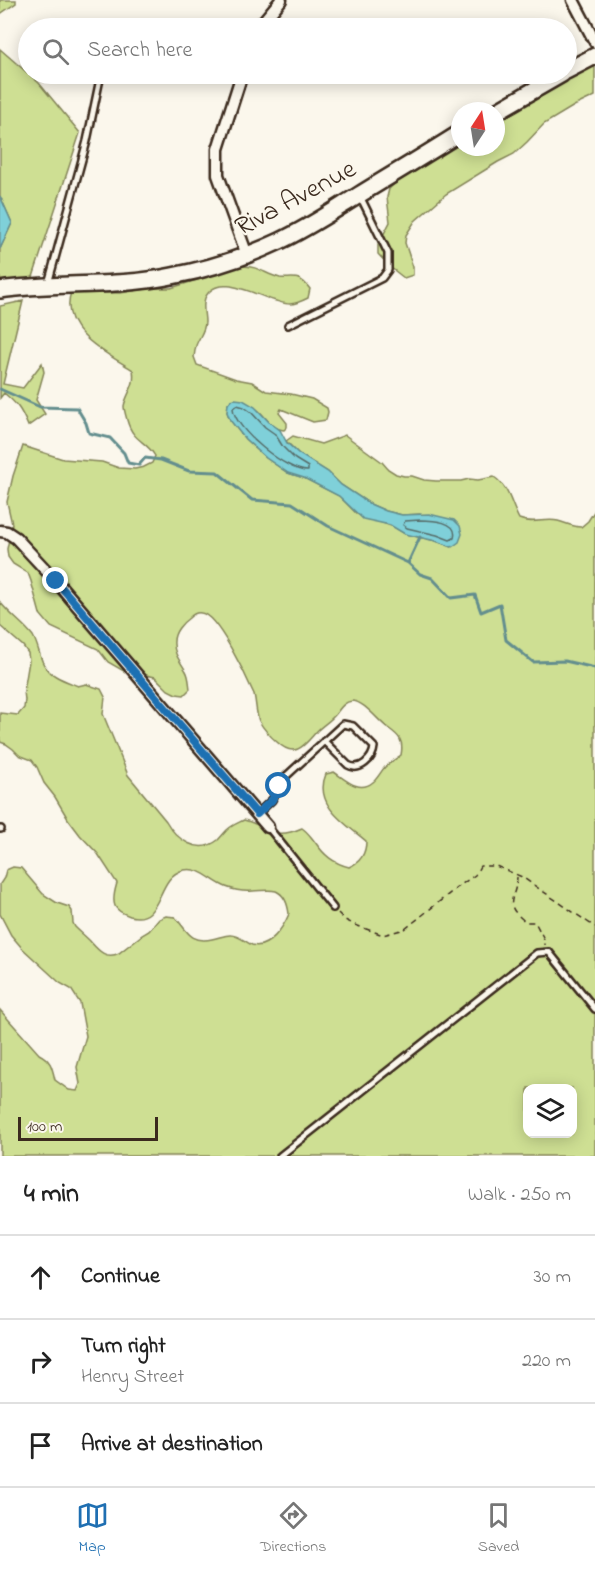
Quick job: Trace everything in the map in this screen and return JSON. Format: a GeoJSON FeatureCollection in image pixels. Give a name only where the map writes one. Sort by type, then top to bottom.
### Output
{"type":"FeatureCollection","features":[{"type":"Feature","properties":{"kind":"street"},"geometry":{"type":"LineString","coordinates":[[266,18],[281,0]]}},
{"type":"Feature","properties":{"kind":"street"},"geometry":{"type":"LineString","coordinates":[[573,0],[595,42]]}},
{"type":"Feature","properties":{"kind":"street"},"geometry":{"type":"LineString","coordinates":[[577,66],[595,56]]}},
{"type":"Feature","properties":{"kind":"street"},"geometry":{"type":"LineString","coordinates":[[239,84],[218,149],[218,176],[246,255]]}},
{"type":"Feature","properties":{"kind":"street"},"geometry":{"type":"LineString","coordinates":[[505,107],[545,84]]}},
{"type":"Feature","properties":{"kind":"street","name":"Riva Avenue"},"geometry":{"type":"LineString","coordinates":[[0,290],[47,285],[129,283],[172,277],[246,255],[311,225],[451,139]]}},
{"type":"Feature","properties":{"kind":"street"},"geometry":{"type":"LineString","coordinates":[[0,531],[7,532],[16,538],[56,581],[268,827]]}},
{"type":"Feature","properties":{"kind":"lane"},"geometry":{"type":"LineString","coordinates":[[47,285],[87,141],[99,84]]}},
{"type":"Feature","properties":{"kind":"lane"},"geometry":{"type":"LineString","coordinates":[[288,325],[382,279],[388,270],[388,253],[360,194]]}},
{"type":"Feature","properties":{"kind":"lane"},"geometry":{"type":"LineString","coordinates":[[257,814],[272,800],[283,779],[304,762],[324,741],[341,726],[350,724],[374,747],[374,752],[364,764],[353,768],[324,741]]}},
{"type":"Feature","properties":{"kind":"lane"},"geometry":{"type":"LineString","coordinates":[[268,827],[333,908]]}},
{"type":"Feature","properties":{"kind":"lane"},"geometry":{"type":"LineString","coordinates":[[280,1156],[537,953],[549,952],[595,1009]]}},
{"type":"Feature","properties":{"kind":"path"},"geometry":{"type":"LineString","coordinates":[[333,908],[345,920],[382,935],[405,929],[475,875],[480,866],[496,866],[517,875],[595,927]]}},
{"type":"Feature","properties":{"kind":"path"},"geometry":{"type":"LineString","coordinates":[[517,875],[517,887],[512,896],[511,905],[515,914],[526,922],[535,922],[544,939],[544,952]]}},
{"type":"Feature","properties":{"kind":"green space"},"geometry":{"type":"Polygon","coordinates":[[[0,0],[16,0],[16,3],[0,14],[0,0]]]}},
{"type":"Feature","properties":{"kind":"green space"},"geometry":{"type":"Polygon","coordinates":[[[0,49],[18,65],[18,84],[40,84],[80,133],[33,277],[0,284],[0,249],[12,223],[0,196],[0,49]]]}},
{"type":"Feature","properties":{"kind":"green space"},"geometry":{"type":"Polygon","coordinates":[[[595,60],[595,96],[544,124],[514,154],[446,194],[415,221],[406,235],[405,243],[413,267],[413,275],[404,278],[378,254],[378,245],[390,222],[387,197],[389,189],[408,171],[451,144],[451,156],[505,156],[505,110],[552,84],[577,84],[577,70],[595,60]]]}},
{"type":"Feature","properties":{"kind":"green space"},"geometry":{"type":"Polygon","coordinates":[[[242,266],[253,267],[280,278],[299,279],[308,286],[310,289],[308,298],[290,304],[232,286],[212,289],[204,301],[205,325],[196,345],[194,357],[197,365],[236,379],[252,382],[266,391],[312,399],[327,408],[326,420],[313,422],[281,409],[279,413],[287,423],[284,430],[274,427],[257,409],[250,406],[228,404],[227,412],[230,420],[245,439],[266,458],[288,473],[304,478],[339,496],[357,514],[394,527],[405,534],[452,547],[420,514],[402,515],[370,504],[341,485],[328,472],[299,454],[286,441],[293,436],[321,444],[345,435],[396,474],[436,481],[478,480],[494,477],[506,491],[519,519],[524,521],[553,520],[581,527],[595,510],[595,1156],[0,1156],[0,1010],[39,1054],[49,1061],[55,1080],[69,1090],[77,1091],[80,1084],[77,1067],[86,1036],[80,1003],[71,989],[60,983],[22,948],[11,935],[0,914],[0,884],[6,870],[13,867],[21,868],[43,894],[69,907],[75,927],[106,955],[119,953],[149,931],[159,919],[166,916],[175,917],[194,938],[205,940],[233,935],[258,946],[275,936],[289,914],[286,901],[276,891],[232,889],[201,872],[190,869],[175,874],[168,881],[149,913],[141,917],[130,916],[117,909],[114,894],[117,883],[98,854],[68,819],[32,760],[19,755],[0,742],[0,713],[18,715],[24,708],[29,661],[28,653],[23,646],[0,626],[0,602],[33,636],[43,663],[49,671],[58,678],[78,686],[86,684],[101,689],[105,697],[103,714],[128,775],[170,828],[182,839],[195,846],[210,845],[231,827],[244,820],[277,833],[292,832],[302,828],[329,858],[349,867],[362,857],[366,841],[341,821],[328,804],[323,785],[326,774],[334,772],[357,786],[368,785],[387,765],[401,755],[402,746],[398,736],[361,704],[352,701],[344,704],[300,748],[290,750],[284,747],[259,721],[254,694],[238,662],[215,624],[208,616],[201,613],[193,615],[184,622],[174,638],[176,653],[189,679],[190,689],[184,695],[168,690],[155,677],[129,674],[108,662],[98,649],[51,627],[40,614],[28,573],[13,564],[8,557],[7,549],[12,524],[7,502],[23,446],[63,459],[102,462],[119,468],[135,469],[152,463],[155,456],[133,433],[125,413],[124,406],[132,385],[133,370],[87,339],[71,318],[69,306],[71,292],[120,293],[171,288],[242,266]]]}},
{"type":"Feature","properties":{"kind":"green space"},"geometry":{"type":"Polygon","coordinates":[[[23,301],[3,384],[23,388],[42,363],[44,372],[36,400],[45,414],[28,426],[21,411],[12,400],[4,393],[0,398],[0,306],[23,301]]]}},
{"type":"Feature","properties":{"kind":"water"},"geometry":{"type":"Polygon","coordinates":[[[0,196],[12,223],[0,249],[0,196]]]}},
{"type":"Feature","properties":{"kind":"water"},"geometry":{"type":"Polygon","coordinates":[[[235,399],[243,400],[255,407],[280,430],[287,443],[299,454],[328,472],[341,485],[370,504],[402,515],[429,514],[454,520],[460,526],[462,534],[459,542],[452,547],[405,534],[390,525],[363,519],[339,496],[304,478],[288,473],[266,458],[245,439],[230,420],[227,412],[228,404],[235,399]]]}},
{"type":"Feature","properties":{"kind":"waterway"},"geometry":{"type":"LineString","coordinates":[[0,389],[40,407],[77,408],[89,433],[110,438],[124,453],[128,463],[139,465],[145,458],[161,460],[189,471],[217,472],[252,500],[292,503],[328,526],[408,563],[420,574],[432,578],[451,598],[475,595],[481,612],[500,604],[506,640],[533,662],[565,661],[595,668]]}},
{"type":"Feature","properties":{"kind":"waterway"},"geometry":{"type":"LineString","coordinates":[[408,563],[420,537]]}},
{"type":"Feature","properties":{"kind":"route"},"geometry":{"type":"LineString","coordinates":[[56,581],[257,814],[272,800],[279,786]]}}]}
